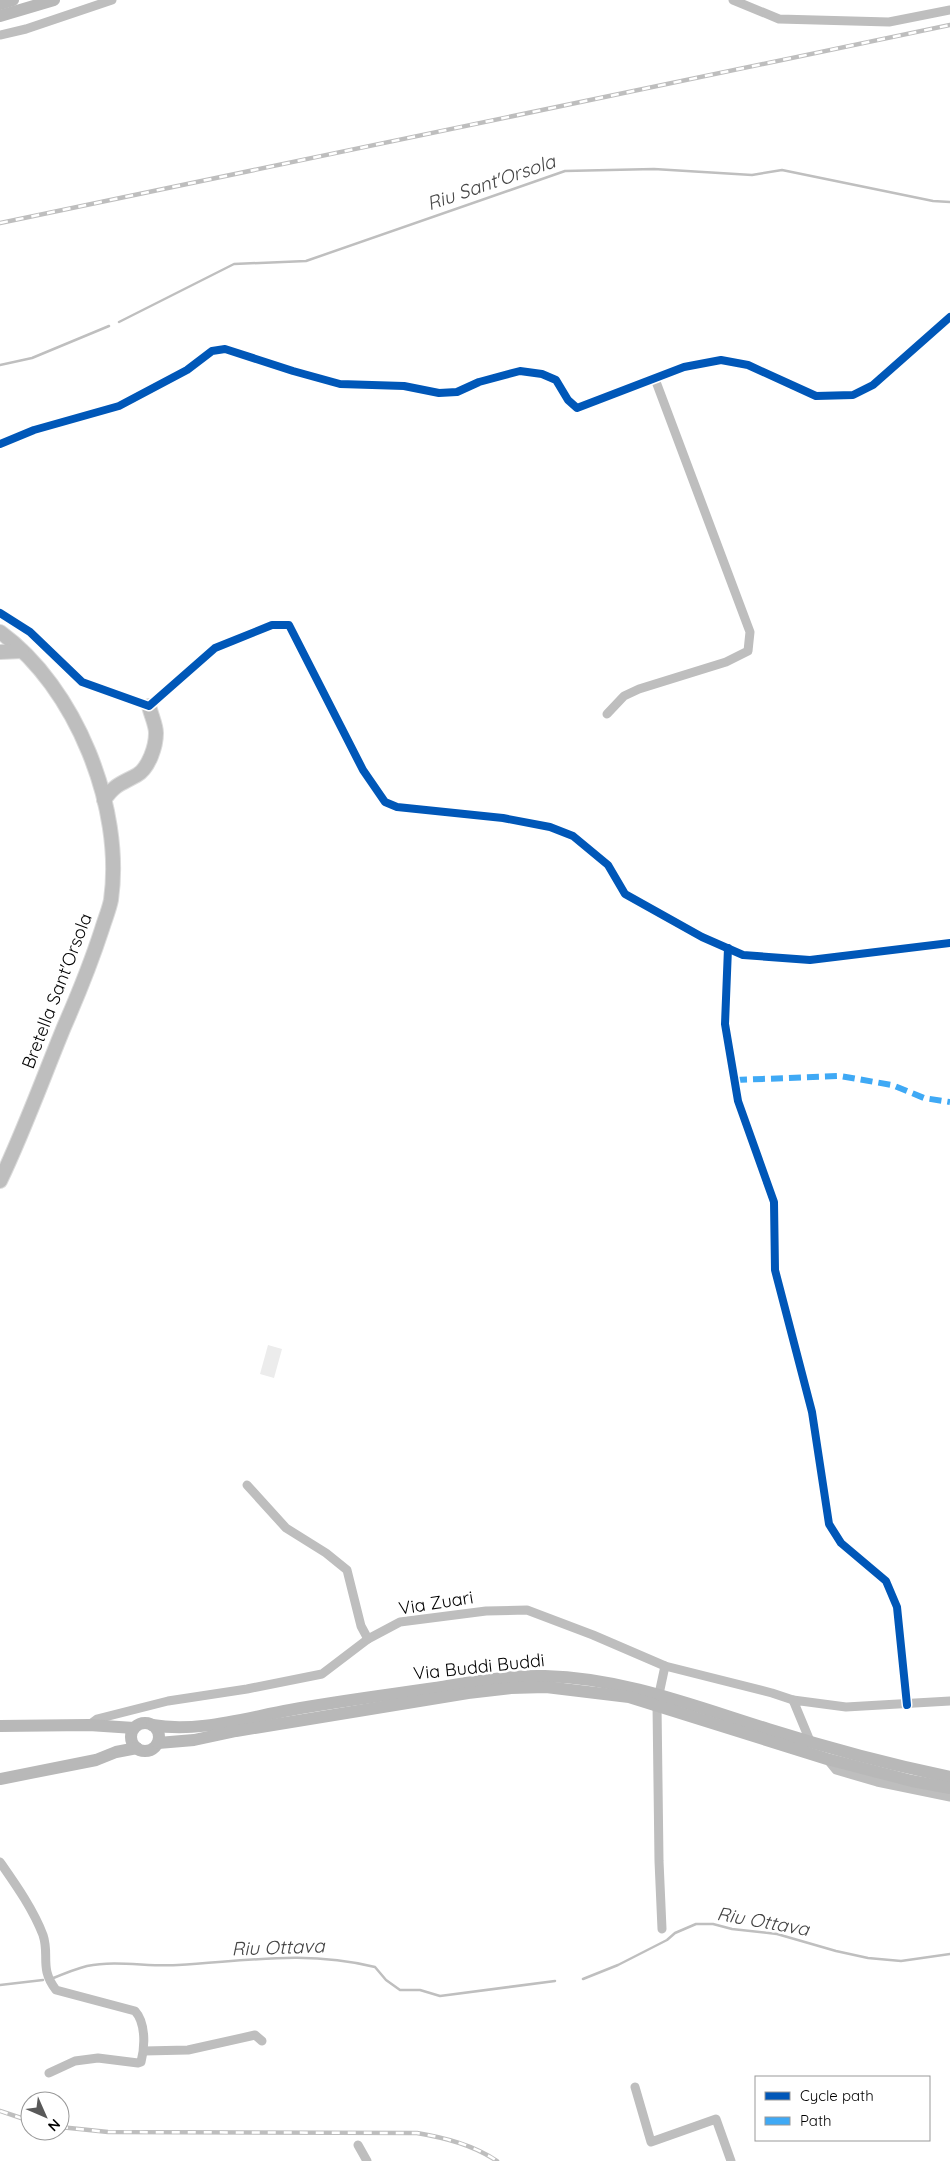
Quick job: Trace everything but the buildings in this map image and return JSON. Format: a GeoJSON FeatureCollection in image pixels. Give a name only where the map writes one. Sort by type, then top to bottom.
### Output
{"type":"FeatureCollection","features":[{"type":"Feature","properties":{"kind":"main road"},"geometry":{"type":"LineString","coordinates":[[0,4],[13,0]]}},
{"type":"Feature","properties":{"kind":"main road"},"geometry":{"type":"LineString","coordinates":[[0,16],[54,0]]}},
{"type":"Feature","properties":{"kind":"main road","name":"Bretella Sant'Orsola"},"geometry":{"type":"LineString","coordinates":[[0,632],[22,651],[61,698],[90,750],[104,800],[114,873],[110,903],[92,959],[15,1149],[0,1181]]}},
{"type":"Feature","properties":{"kind":"main road"},"geometry":{"type":"LineString","coordinates":[[0,652],[22,651]]}},
{"type":"Feature","properties":{"kind":"main road"},"geometry":{"type":"LineString","coordinates":[[104,800],[111,789],[142,771],[148,763],[156,733],[149,706]]}},
{"type":"Feature","properties":{"kind":"main road"},"geometry":{"type":"LineString","coordinates":[[97,774],[108,779],[127,779]]}},
{"type":"Feature","properties":{"kind":"main road","name":"Via Buddi Buddi"},"geometry":{"type":"LineString","coordinates":[[152,1725],[174,1727],[208,1724],[315,1705],[499,1678],[544,1676],[586,1679],[903,1767],[950,1777]]}},
{"type":"Feature","properties":{"kind":"main road","name":"Via Buddi Buddi"},"geometry":{"type":"LineString","coordinates":[[158,1743],[194,1740],[398,1704],[511,1688],[546,1687],[658,1699],[827,1759],[912,1781],[950,1788]]}},
{"type":"Feature","properties":{"kind":"main road"},"geometry":{"type":"LineString","coordinates":[[0,1726],[89,1725],[134,1728],[142,1724],[152,1725],[157,1731],[158,1743],[149,1750],[137,1748],[116,1752],[96,1760],[0,1779]]}},
{"type":"Feature","properties":{"kind":"main road"},"geometry":{"type":"LineString","coordinates":[[134,1728],[132,1741],[137,1748]]}},
{"type":"Feature","properties":{"kind":"street"},"geometry":{"type":"LineString","coordinates":[[0,35],[26,29],[112,0]]}},
{"type":"Feature","properties":{"kind":"street"},"geometry":{"type":"LineString","coordinates":[[732,0],[779,19],[889,22],[950,10]]}},
{"type":"Feature","properties":{"kind":"street"},"geometry":{"type":"LineString","coordinates":[[0,444],[34,430],[119,406],[187,370],[212,351],[225,349],[340,384],[404,386],[439,394],[457,392],[479,382],[520,372],[542,374],[556,380],[568,400],[577,408],[684,367],[721,360],[748,365],[816,396],[853,395],[873,385],[950,317]]}},
{"type":"Feature","properties":{"kind":"street"},"geometry":{"type":"LineString","coordinates":[[608,714],[624,696],[639,689],[726,662],[748,651],[750,632],[654,379]]}},
{"type":"Feature","properties":{"kind":"street"},"geometry":{"type":"LineString","coordinates":[[0,612],[30,632],[82,682],[149,706],[215,648],[272,625],[289,625],[363,770],[385,802],[397,807],[503,818],[550,827],[572,836],[608,865],[625,894],[702,937],[743,955],[810,960],[950,944]]}},
{"type":"Feature","properties":{"kind":"street"},"geometry":{"type":"LineString","coordinates":[[728,948],[725,1024],[737,1094],[774,1202],[775,1270],[812,1412],[829,1524],[841,1543],[886,1581],[898,1607],[907,1705]]}},
{"type":"Feature","properties":{"kind":"street"},"geometry":{"type":"LineString","coordinates":[[247,1485],[286,1528],[326,1553],[347,1570],[361,1626],[368,1639]]}},
{"type":"Feature","properties":{"kind":"street","name":"Via Zuari"},"geometry":{"type":"LineString","coordinates":[[89,1725],[97,1719],[168,1701],[247,1689],[322,1674],[368,1639],[400,1622],[486,1611],[526,1610],[593,1635],[665,1666],[793,1700],[846,1707],[907,1705],[950,1701]]}},
{"type":"Feature","properties":{"kind":"street"},"geometry":{"type":"LineString","coordinates":[[662,1929],[659,1861],[658,1699],[665,1666]]}},
{"type":"Feature","properties":{"kind":"street"},"geometry":{"type":"LineString","coordinates":[[793,1700],[810,1741]]}},
{"type":"Feature","properties":{"kind":"street"},"geometry":{"type":"LineString","coordinates":[[827,1759],[836,1770],[877,1782],[950,1797]]}},
{"type":"Feature","properties":{"kind":"street"},"geometry":{"type":"LineString","coordinates":[[0,1862],[22,1892],[43,1937],[45,1969],[49,1981],[56,1990],[135,2012],[141,2017],[144,2051],[141,2062],[98,2058],[75,2061],[49,2072]]}},
{"type":"Feature","properties":{"kind":"street"},"geometry":{"type":"LineString","coordinates":[[144,2051],[188,2050],[255,2035],[262,2041]]}},
{"type":"Feature","properties":{"kind":"street"},"geometry":{"type":"LineString","coordinates":[[635,2087],[651,2142],[716,2119],[731,2161]]}},
{"type":"Feature","properties":{"kind":"street"},"geometry":{"type":"LineString","coordinates":[[358,2145],[367,2161]]}},
{"type":"Feature","properties":{"kind":"shaded area"},"geometry":{"type":"Polygon","coordinates":[[[268,1345],[282,1349],[274,1378],[260,1374],[268,1345]]]}},
{"type":"Feature","properties":{"kind":"waterway","name":"Riu Sant'Orsola"},"geometry":{"type":"LineString","coordinates":[[119,322],[234,264],[306,261],[565,171],[654,169],[752,175],[782,170],[933,201],[950,202]]}},
{"type":"Feature","properties":{"kind":"waterway","name":"Riu Sant'Orsola"},"geometry":{"type":"LineString","coordinates":[[0,365],[32,358],[109,326]]}},
{"type":"Feature","properties":{"kind":"waterway","name":"Riu Ottava"},"geometry":{"type":"LineString","coordinates":[[583,1979],[618,1965],[667,1940],[675,1933],[696,1924],[713,1924],[732,1929],[777,1934],[868,1958],[901,1961],[950,1954]]}},
{"type":"Feature","properties":{"kind":"waterway","name":"Riu Ottava"},"geometry":{"type":"LineString","coordinates":[[51,1979],[98,1964],[167,1965],[300,1958],[325,1959],[375,1967],[386,1980],[400,1990],[420,1990],[440,1996],[555,1981]]}},
{"type":"Feature","properties":{"kind":"waterway","name":"Riu Ottava"},"geometry":{"type":"LineString","coordinates":[[0,1985],[43,1980]]}},
{"type":"Feature","properties":{"kind":"railway"},"geometry":{"type":"LineString","coordinates":[[0,223],[950,25]]}},
{"type":"Feature","properties":{"kind":"railway"},"geometry":{"type":"LineString","coordinates":[[0,2111],[20,2118]]}},
{"type":"Feature","properties":{"kind":"railway"},"geometry":{"type":"LineString","coordinates":[[70,2128],[108,2132],[417,2133],[459,2143],[488,2155],[497,2161]]}},
{"type":"Feature","properties":{"kind":"marked path"},"geometry":{"type":"LineString","coordinates":[[735,1080],[840,1076],[892,1085],[924,1098],[950,1102]]}},
{"type":"Feature","properties":{"kind":"cycle path"},"geometry":{"type":"LineString","coordinates":[[0,444],[34,430],[119,406],[187,370],[212,351],[225,349],[340,384],[404,386],[439,393],[457,392],[479,382],[520,371],[542,374],[556,380],[568,400],[577,408],[684,367],[721,360],[748,365],[816,396],[853,395],[873,385],[950,317]]}},
{"type":"Feature","properties":{"kind":"cycle path"},"geometry":{"type":"LineString","coordinates":[[0,613],[30,632],[82,682],[149,706],[215,648],[272,625],[289,625],[363,770],[385,802],[397,807],[503,818],[550,827],[573,836],[608,865],[625,894],[702,937],[743,955],[810,960],[950,943]]}},
{"type":"Feature","properties":{"kind":"cycle path"},"geometry":{"type":"LineString","coordinates":[[728,948],[725,1024],[738,1101],[774,1202],[775,1270],[812,1412],[829,1524],[841,1543],[886,1581],[897,1607],[907,1705]]}}]}
